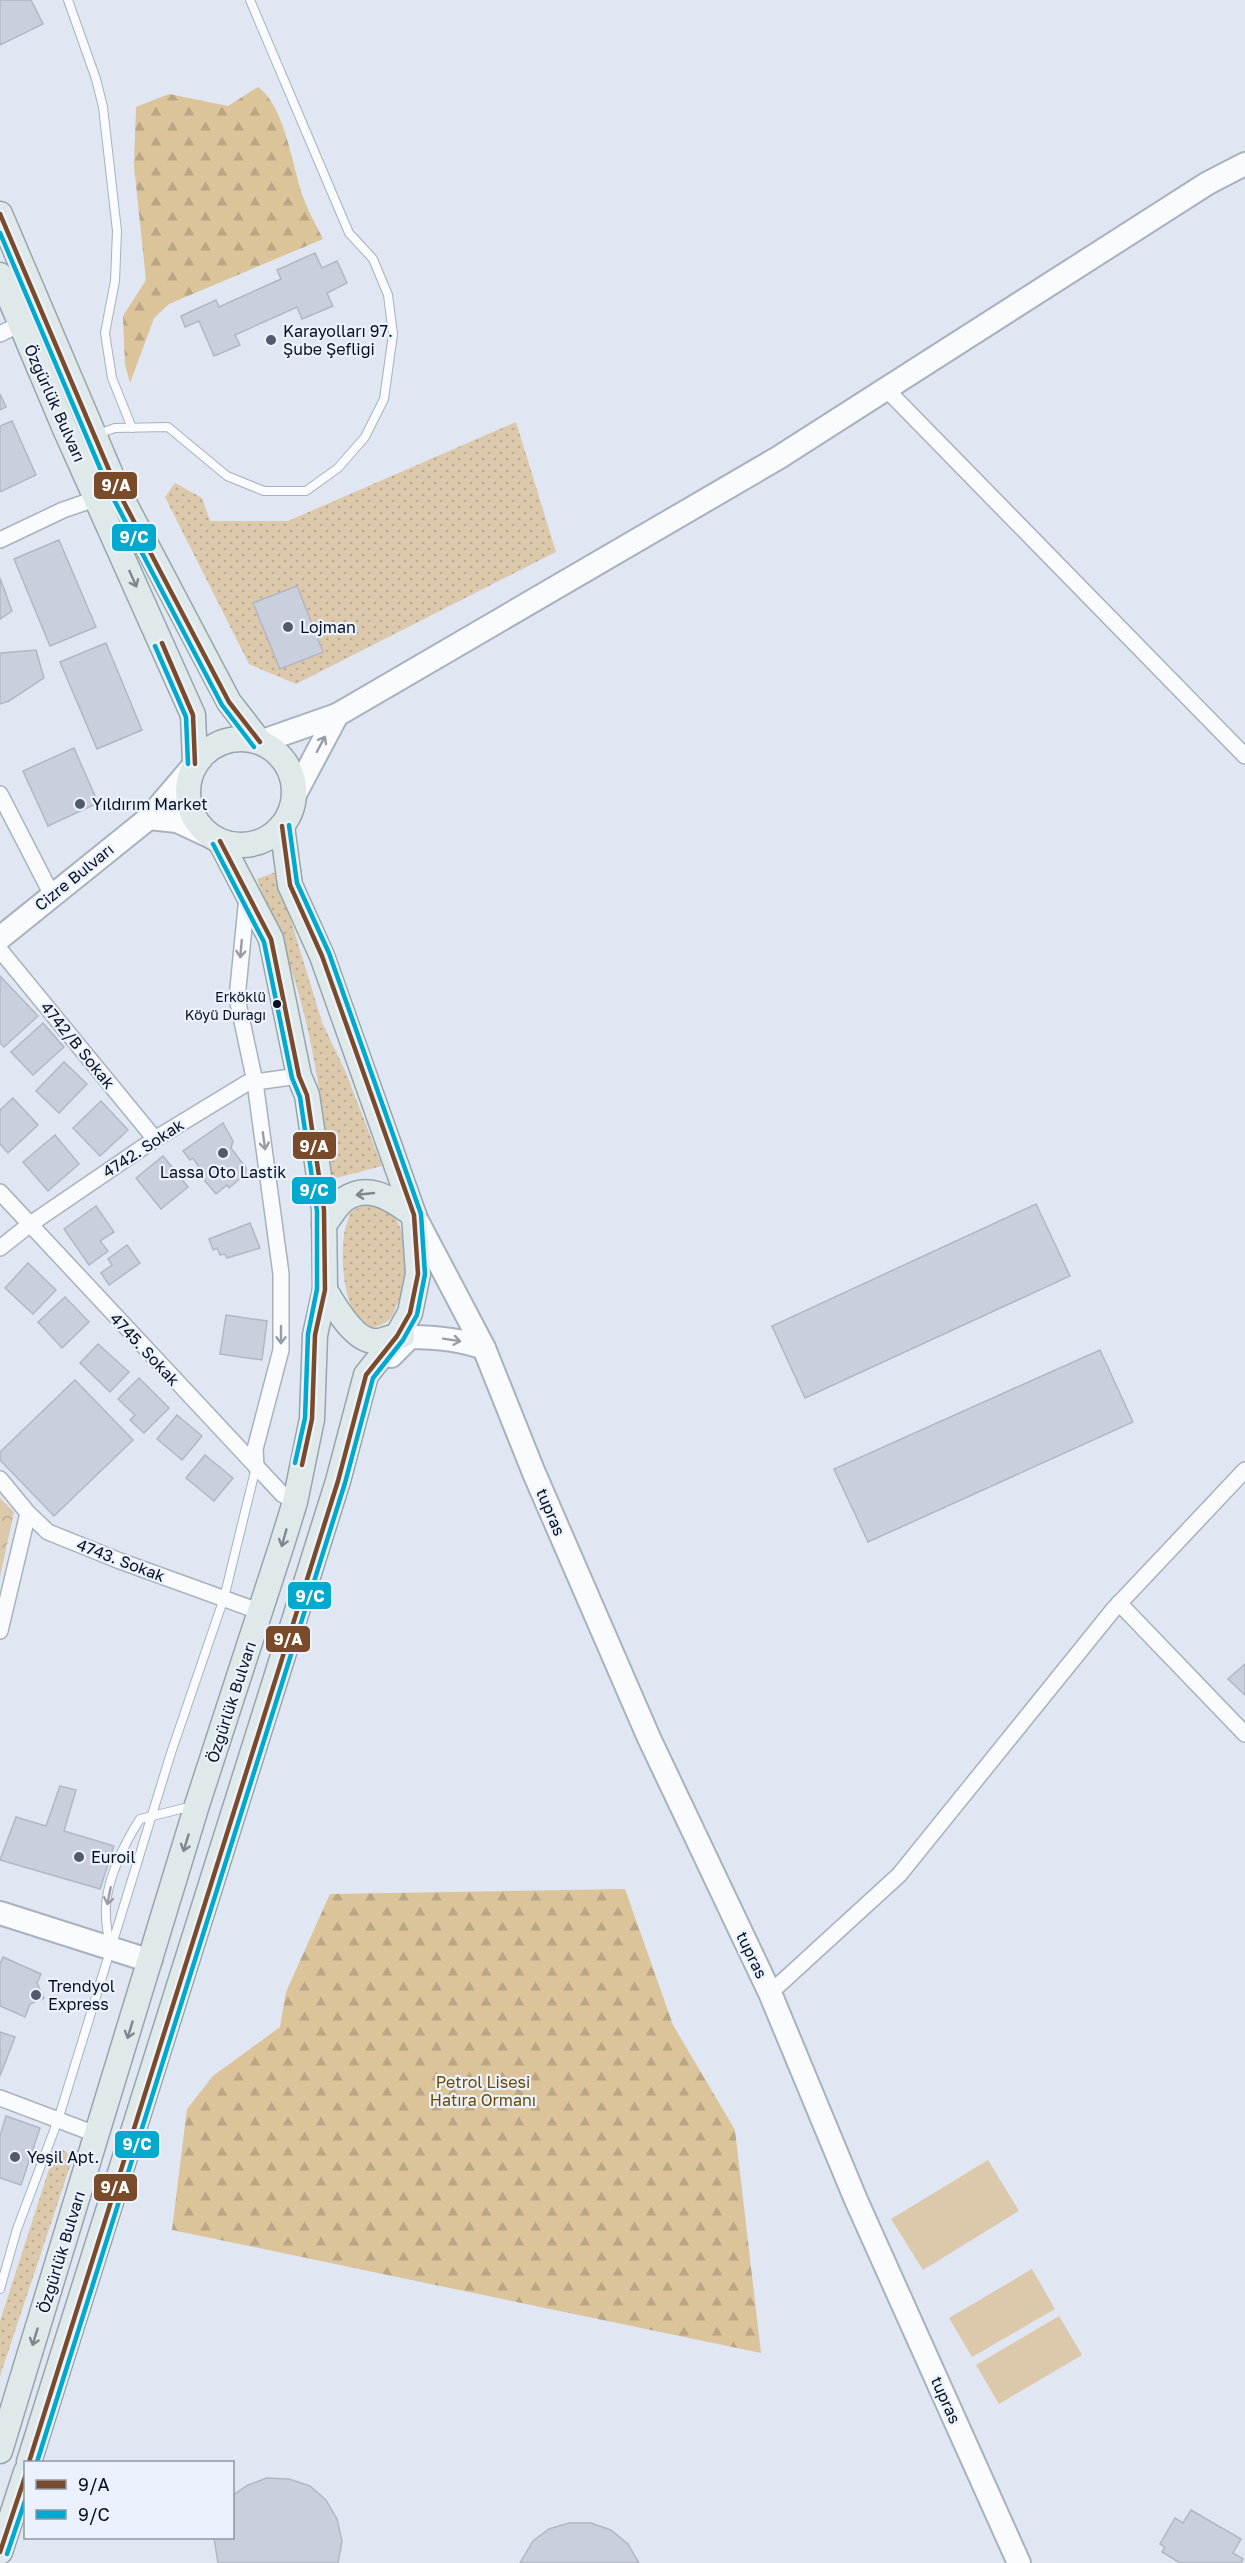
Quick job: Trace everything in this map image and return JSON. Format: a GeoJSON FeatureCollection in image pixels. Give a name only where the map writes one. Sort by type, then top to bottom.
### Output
{"type":"FeatureCollection","features":[{"type":"Feature","properties":{"kind":"main road"},"geometry":{"type":"LineString","coordinates":[[0,214],[118,491],[229,702],[260,742]]}},
{"type":"Feature","properties":{"kind":"main road","name":"Özgürlük Bulvarı"},"geometry":{"type":"LineString","coordinates":[[0,276],[9,323],[98,498],[193,715],[195,764]]}},
{"type":"Feature","properties":{"kind":"main road"},"geometry":{"type":"LineString","coordinates":[[231,739],[260,742],[275,751],[286,763],[293,779],[294,796],[290,812],[282,826],[260,842],[233,845],[220,841],[205,831],[194,816],[188,800],[188,781],[195,764],[210,749],[231,739]]}},
{"type":"Feature","properties":{"kind":"main road"},"geometry":{"type":"LineString","coordinates":[[282,826],[290,885],[322,956],[414,1215],[418,1274],[403,1337],[374,1342],[360,1338],[336,1309],[325,1290]]}},
{"type":"Feature","properties":{"kind":"main road","name":"Özgürlük Bulvarı"},"geometry":{"type":"LineString","coordinates":[[0,2451],[197,1805],[295,1502],[312,1419],[315,1335],[325,1290],[324,1210],[307,1095],[299,1076],[271,939],[220,841]]}},
{"type":"Feature","properties":{"kind":"main road"},"geometry":{"type":"LineString","coordinates":[[324,1225],[345,1199],[362,1192],[372,1192],[390,1198],[414,1215]]}},
{"type":"Feature","properties":{"kind":"main road","name":"Özgürlük Bulvarı"},"geometry":{"type":"LineString","coordinates":[[29,2461],[338,1481],[366,1375],[403,1337]]}},
{"type":"Feature","properties":{"kind":"main road"},"geometry":{"type":"LineString","coordinates":[[0,2552],[24,2478]]}},
{"type":"Feature","properties":{"kind":"street"},"geometry":{"type":"LineString","coordinates":[[260,742],[337,715],[778,458],[1208,183],[1245,164]]}},
{"type":"Feature","properties":{"kind":"street"},"geometry":{"type":"LineString","coordinates":[[886,389],[1245,756]]}},
{"type":"Feature","properties":{"kind":"street"},"geometry":{"type":"LineString","coordinates":[[0,540],[63,510],[98,498]]}},
{"type":"Feature","properties":{"kind":"street"},"geometry":{"type":"LineString","coordinates":[[294,796],[337,715]]}},
{"type":"Feature","properties":{"kind":"street","name":"Cizre Bulvarı"},"geometry":{"type":"LineString","coordinates":[[0,938],[149,818],[195,764]]}},
{"type":"Feature","properties":{"kind":"street"},"geometry":{"type":"LineString","coordinates":[[0,794],[52,895]]}},
{"type":"Feature","properties":{"kind":"street"},"geometry":{"type":"LineString","coordinates":[[149,818],[177,821],[220,841]]}},
{"type":"Feature","properties":{"kind":"street"},"geometry":{"type":"LineString","coordinates":[[248,891],[237,998],[255,1082],[281,1274],[281,1350],[255,1449],[256,1467]]}},
{"type":"Feature","properties":{"kind":"street","name":"4742/B Sokak"},"geometry":{"type":"LineString","coordinates":[[0,950],[155,1139]]}},
{"type":"Feature","properties":{"kind":"street","name":"4742. Sokak"},"geometry":{"type":"LineString","coordinates":[[0,1248],[29,1225],[155,1139],[248,1083],[299,1076]]}},
{"type":"Feature","properties":{"kind":"street","name":"4745. Sokak"},"geometry":{"type":"LineString","coordinates":[[0,1191],[29,1225],[256,1467],[282,1494],[295,1502]]}},
{"type":"Feature","properties":{"kind":"street","name":"tupras"},"geometry":{"type":"LineString","coordinates":[[414,1215],[483,1348],[534,1473],[649,1738],[771,1993],[856,2200],[1019,2563]]}},
{"type":"Feature","properties":{"kind":"street"},"geometry":{"type":"LineString","coordinates":[[403,1337],[437,1337],[483,1348]]}},
{"type":"Feature","properties":{"kind":"street"},"geometry":{"type":"LineString","coordinates":[[771,1993],[899,1875],[1119,1603],[1245,1470]]}},
{"type":"Feature","properties":{"kind":"street","name":"4743. Sokak"},"geometry":{"type":"LineString","coordinates":[[0,1479],[28,1513],[48,1532],[120,1561],[261,1612]]}},
{"type":"Feature","properties":{"kind":"street"},"geometry":{"type":"LineString","coordinates":[[0,1631],[28,1513]]}},
{"type":"Feature","properties":{"kind":"street"},"geometry":{"type":"LineString","coordinates":[[1119,1603],[1245,1734]]}},
{"type":"Feature","properties":{"kind":"street"},"geometry":{"type":"LineString","coordinates":[[0,1913],[151,1959]]}},
{"type":"Feature","properties":{"kind":"street"},"geometry":{"type":"LineString","coordinates":[[0,2098],[98,2135]]}},
{"type":"Feature","properties":{"kind":"lane"},"geometry":{"type":"LineString","coordinates":[[68,0],[96,79],[103,107],[117,231],[115,282],[105,333],[112,378],[132,428]]}},
{"type":"Feature","properties":{"kind":"lane"},"geometry":{"type":"LineString","coordinates":[[93,436],[115,428],[168,427],[227,476],[264,491],[306,492],[338,468],[366,437],[384,399],[393,334],[388,295],[373,259],[349,233],[250,0]]}},
{"type":"Feature","properties":{"kind":"lane"},"geometry":{"type":"LineString","coordinates":[[0,2289],[17,2229],[58,2120],[150,1817],[224,1598],[256,1467]]}},
{"type":"Feature","properties":{"kind":"lane"},"geometry":{"type":"LineString","coordinates":[[110,1947],[105,1913],[111,1883],[123,1846],[140,1819],[197,1805]]}},
{"type":"Feature","properties":{"kind":"green space"},"geometry":{"type":"Polygon","coordinates":[[[258,87],[275,108],[281,122],[303,197],[323,239],[169,304],[154,318],[130,383],[125,364],[123,316],[146,280],[134,166],[136,107],[169,94],[228,106],[258,87]]]}},
{"type":"Feature","properties":{"kind":"green space"},"geometry":{"type":"Polygon","coordinates":[[[516,422],[556,552],[296,684],[249,664],[165,497],[175,483],[202,498],[210,521],[288,521],[516,422]]]}},
{"type":"Feature","properties":{"kind":"green space"},"geometry":{"type":"Polygon","coordinates":[[[276,872],[322,1022],[346,1073],[382,1166],[332,1179],[316,1073],[299,994],[257,879],[276,872]]]}},
{"type":"Feature","properties":{"kind":"green space"},"geometry":{"type":"Polygon","coordinates":[[[367,1203],[391,1210],[401,1231],[406,1255],[402,1291],[394,1313],[385,1323],[369,1329],[354,1312],[349,1300],[343,1259],[344,1232],[351,1212],[367,1203]]]}},
{"type":"Feature","properties":{"kind":"green space"},"geometry":{"type":"Polygon","coordinates":[[[0,1498],[14,1512],[0,1577],[0,1498]]]}},
{"type":"Feature","properties":{"kind":"green space","name":"Petrol Lisesi Hatıra Ormanı"},"geometry":{"type":"Polygon","coordinates":[[[625,1889],[673,2025],[735,2130],[761,2353],[172,2230],[187,2109],[213,2076],[280,2027],[286,1992],[330,1894],[625,1889]]]}},
{"type":"Feature","properties":{"kind":"green space"},"geometry":{"type":"Polygon","coordinates":[[[62,2149],[73,2157],[0,2376],[0,2321],[53,2157],[62,2149]]]}},
{"type":"Feature","properties":{"kind":"green space"},"geometry":{"type":"Polygon","coordinates":[[[988,2160],[1019,2211],[923,2270],[891,2219],[988,2160]]]}},
{"type":"Feature","properties":{"kind":"green space"},"geometry":{"type":"Polygon","coordinates":[[[1032,2269],[1055,2309],[972,2357],[949,2318],[1032,2269]]]}},
{"type":"Feature","properties":{"kind":"green space"},"geometry":{"type":"Polygon","coordinates":[[[1059,2316],[1082,2355],[999,2404],[976,2365],[1059,2316]]]}},
{"type":"Feature","properties":{"kind":"building"},"geometry":{"type":"Polygon","coordinates":[[[0,0],[31,0],[43,24],[0,45],[0,0]]]}},
{"type":"Feature","properties":{"kind":"building"},"geometry":{"type":"Polygon","coordinates":[[[315,253],[322,268],[337,261],[347,283],[327,293],[333,306],[302,319],[297,307],[235,335],[240,345],[214,356],[199,321],[185,327],[181,316],[216,300],[219,307],[281,279],[277,270],[315,253]]]}},
{"type":"Feature","properties":{"kind":"building"},"geometry":{"type":"Polygon","coordinates":[[[0,394],[6,407],[0,410],[0,394]]]}},
{"type":"Feature","properties":{"kind":"building"},"geometry":{"type":"Polygon","coordinates":[[[12,421],[36,475],[0,492],[0,426],[12,421]]]}},
{"type":"Feature","properties":{"kind":"building"},"geometry":{"type":"Polygon","coordinates":[[[59,540],[96,627],[50,646],[14,559],[59,540]]]}},
{"type":"Feature","properties":{"kind":"building"},"geometry":{"type":"Polygon","coordinates":[[[0,578],[12,611],[0,619],[0,578]]]}},
{"type":"Feature","properties":{"kind":"building","name":"Lojman"},"geometry":{"type":"Polygon","coordinates":[[[297,586],[323,652],[280,669],[253,603],[297,586]]]}},
{"type":"Feature","properties":{"kind":"building"},"geometry":{"type":"Polygon","coordinates":[[[106,643],[142,730],[97,749],[60,662],[106,643]]]}},
{"type":"Feature","properties":{"kind":"building"},"geometry":{"type":"Polygon","coordinates":[[[36,650],[44,678],[9,701],[0,704],[0,653],[36,650]]]}},
{"type":"Feature","properties":{"kind":"building"},"geometry":{"type":"Polygon","coordinates":[[[74,748],[98,803],[48,826],[23,771],[74,748]]]}},
{"type":"Feature","properties":{"kind":"building"},"geometry":{"type":"Polygon","coordinates":[[[0,976],[38,1016],[4,1047],[0,1043],[0,976]]]}},
{"type":"Feature","properties":{"kind":"building"},"geometry":{"type":"Polygon","coordinates":[[[43,1023],[64,1047],[33,1075],[11,1052],[43,1023]]]}},
{"type":"Feature","properties":{"kind":"building"},"geometry":{"type":"Polygon","coordinates":[[[64,1062],[87,1084],[59,1113],[36,1091],[64,1062]]]}},
{"type":"Feature","properties":{"kind":"building"},"geometry":{"type":"Polygon","coordinates":[[[13,1098],[38,1125],[8,1153],[0,1144],[0,1110],[13,1098]]]}},
{"type":"Feature","properties":{"kind":"building"},"geometry":{"type":"Polygon","coordinates":[[[101,1101],[128,1130],[100,1156],[73,1128],[101,1101]]]}},
{"type":"Feature","properties":{"kind":"building"},"geometry":{"type":"Polygon","coordinates":[[[223,1123],[233,1141],[231,1148],[246,1168],[246,1174],[229,1188],[227,1185],[216,1194],[199,1174],[202,1172],[193,1158],[190,1160],[183,1151],[223,1123]]]}},
{"type":"Feature","properties":{"kind":"building"},"geometry":{"type":"Polygon","coordinates":[[[55,1135],[79,1164],[48,1191],[23,1162],[55,1135]]]}},
{"type":"Feature","properties":{"kind":"building"},"geometry":{"type":"Polygon","coordinates":[[[163,1156],[188,1187],[161,1209],[136,1178],[163,1156]]]}},
{"type":"Feature","properties":{"kind":"building"},"geometry":{"type":"Polygon","coordinates":[[[1036,1204],[1070,1276],[805,1398],[772,1326],[1036,1204]]]}},
{"type":"Feature","properties":{"kind":"building"},"geometry":{"type":"Polygon","coordinates":[[[96,1206],[114,1232],[100,1241],[108,1251],[89,1265],[64,1229],[96,1206]]]}},
{"type":"Feature","properties":{"kind":"building"},"geometry":{"type":"Polygon","coordinates":[[[250,1223],[260,1248],[227,1258],[225,1254],[220,1255],[217,1248],[213,1250],[209,1239],[250,1223]]]}},
{"type":"Feature","properties":{"kind":"building"},"geometry":{"type":"Polygon","coordinates":[[[127,1245],[140,1263],[109,1285],[101,1273],[112,1265],[108,1259],[127,1245]]]}},
{"type":"Feature","properties":{"kind":"building"},"geometry":{"type":"Polygon","coordinates":[[[28,1263],[56,1290],[33,1314],[5,1288],[28,1263]]]}},
{"type":"Feature","properties":{"kind":"building"},"geometry":{"type":"Polygon","coordinates":[[[65,1297],[89,1322],[62,1348],[38,1322],[65,1297]]]}},
{"type":"Feature","properties":{"kind":"building"},"geometry":{"type":"Polygon","coordinates":[[[226,1315],[267,1321],[262,1360],[220,1354],[226,1315]]]}},
{"type":"Feature","properties":{"kind":"building"},"geometry":{"type":"Polygon","coordinates":[[[98,1344],[129,1372],[110,1392],[80,1363],[98,1344]]]}},
{"type":"Feature","properties":{"kind":"building"},"geometry":{"type":"Polygon","coordinates":[[[1100,1350],[1133,1422],[868,1542],[834,1469],[1100,1350]]]}},
{"type":"Feature","properties":{"kind":"building"},"geometry":{"type":"Polygon","coordinates":[[[139,1378],[169,1408],[144,1433],[130,1420],[135,1415],[118,1399],[139,1378]]]}},
{"type":"Feature","properties":{"kind":"building"},"geometry":{"type":"Polygon","coordinates":[[[75,1380],[133,1440],[54,1516],[0,1460],[0,1452],[75,1380]]]}},
{"type":"Feature","properties":{"kind":"building"},"geometry":{"type":"Polygon","coordinates":[[[177,1415],[202,1436],[182,1460],[157,1439],[177,1415]]]}},
{"type":"Feature","properties":{"kind":"building"},"geometry":{"type":"Polygon","coordinates":[[[205,1455],[233,1478],[214,1501],[186,1478],[205,1455]]]}},
{"type":"Feature","properties":{"kind":"building"},"geometry":{"type":"Polygon","coordinates":[[[1245,1664],[1245,1695],[1228,1679],[1245,1664]]]}},
{"type":"Feature","properties":{"kind":"building"},"geometry":{"type":"Polygon","coordinates":[[[60,1786],[76,1790],[64,1831],[114,1846],[100,1889],[0,1860],[16,1817],[46,1826],[60,1786]]]}},
{"type":"Feature","properties":{"kind":"building"},"geometry":{"type":"Polygon","coordinates":[[[3,1957],[41,1974],[37,1983],[44,1998],[30,2004],[25,2017],[0,2006],[0,1964],[3,1957]]]}},
{"type":"Feature","properties":{"kind":"building"},"geometry":{"type":"Polygon","coordinates":[[[0,2032],[15,2037],[0,2076],[0,2032]]]}},
{"type":"Feature","properties":{"kind":"building","name":"Yeşil Apt."},"geometry":{"type":"Polygon","coordinates":[[[6,2116],[40,2128],[21,2185],[0,2178],[0,2136],[6,2116]]]}},
{"type":"Feature","properties":{"kind":"building"},"geometry":{"type":"Polygon","coordinates":[[[267,2478],[289,2479],[310,2486],[326,2500],[337,2519],[342,2541],[338,2563],[218,2563],[214,2539],[234,2539],[234,2495],[248,2485],[267,2478]]]}},
{"type":"Feature","properties":{"kind":"building"},"geometry":{"type":"Polygon","coordinates":[[[1191,2510],[1241,2539],[1233,2553],[1243,2559],[1241,2563],[1180,2563],[1162,2552],[1165,2547],[1160,2544],[1175,2518],[1183,2523],[1191,2510]]]}},
{"type":"Feature","properties":{"kind":"building"},"geometry":{"type":"Polygon","coordinates":[[[569,2523],[591,2523],[611,2530],[628,2544],[639,2563],[520,2563],[533,2541],[549,2529],[569,2523]]]}},
{"type":"Feature","properties":{"kind":"transit line","name":"9/A"},"geometry":{"type":"LineString","coordinates":[[0,214],[118,491],[229,702],[260,742]]}},
{"type":"Feature","properties":{"kind":"transit line","name":"9/C"},"geometry":{"type":"LineString","coordinates":[[0,233],[111,494],[222,705],[254,747]]}},
{"type":"Feature","properties":{"kind":"transit line","name":"9/A"},"geometry":{"type":"LineString","coordinates":[[162,643],[193,715],[195,764]]}},
{"type":"Feature","properties":{"kind":"transit line","name":"9/C"},"geometry":{"type":"LineString","coordinates":[[155,646],[186,717],[188,764]]}},
{"type":"Feature","properties":{"kind":"transit line","name":"9/C"},"geometry":{"type":"LineString","coordinates":[[37,2461],[345,1483],[373,1378],[403,1340],[417,1315],[425,1274],[421,1214],[329,953],[297,883],[289,825]]}},
{"type":"Feature","properties":{"kind":"transit line","name":"9/A"},"geometry":{"type":"LineString","coordinates":[[29,2461],[338,1481],[366,1375],[397,1336],[410,1313],[418,1274],[414,1215],[322,956],[290,885],[282,826]]}},
{"type":"Feature","properties":{"kind":"transit line","name":"9/A"},"geometry":{"type":"LineString","coordinates":[[220,841],[271,939],[299,1076],[307,1095],[324,1210],[325,1290],[315,1335],[312,1419],[302,1465]]}},
{"type":"Feature","properties":{"kind":"transit line","name":"9/C"},"geometry":{"type":"LineString","coordinates":[[213,844],[264,942],[292,1078],[300,1097],[317,1211],[317,1289],[308,1334],[305,1418],[295,1463]]}},
{"type":"Feature","properties":{"kind":"transit line","name":"9/A"},"geometry":{"type":"LineString","coordinates":[[0,2552],[24,2480]]}},
{"type":"Feature","properties":{"kind":"transit line","name":"9/C"},"geometry":{"type":"LineString","coordinates":[[7,2554],[24,2504]]}},
{"type":"Feature","properties":{"kind":"place","name":"Karayolları 97. Şube Şefliği"},"geometry":{"type":"Point","coordinates":[271,340]}},
{"type":"Feature","properties":{"kind":"place","name":"Lojman"},"geometry":{"type":"Point","coordinates":[288,627]}},
{"type":"Feature","properties":{"kind":"place","name":"Yıldırım Market"},"geometry":{"type":"Point","coordinates":[80,804]}},
{"type":"Feature","properties":{"kind":"place","name":"Erköklü Köyü Durağı"},"geometry":{"type":"Point","coordinates":[277,1004]}},
{"type":"Feature","properties":{"kind":"place","name":"Lassa Oto Lastik"},"geometry":{"type":"Point","coordinates":[223,1153]}},
{"type":"Feature","properties":{"kind":"place","name":"Euroil"},"geometry":{"type":"Point","coordinates":[79,1857]}},
{"type":"Feature","properties":{"kind":"place","name":"Trendyol Express"},"geometry":{"type":"Point","coordinates":[36,1995]}},
{"type":"Feature","properties":{"kind":"place","name":"Yeşil Apt."},"geometry":{"type":"Point","coordinates":[15,2157]}}]}
